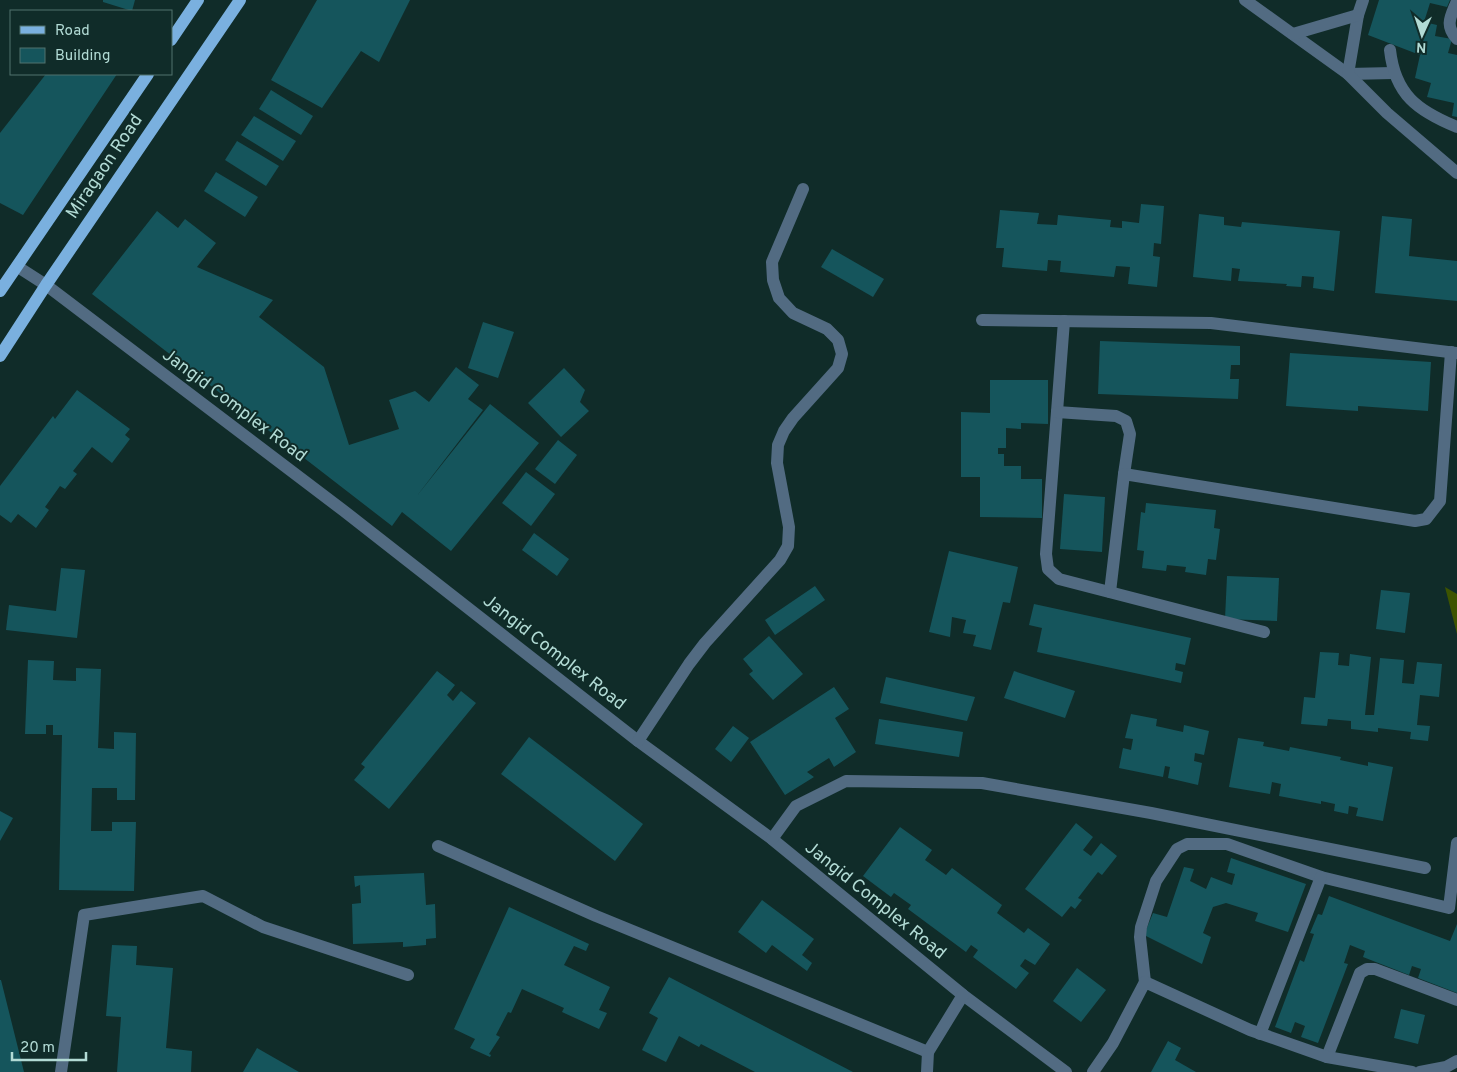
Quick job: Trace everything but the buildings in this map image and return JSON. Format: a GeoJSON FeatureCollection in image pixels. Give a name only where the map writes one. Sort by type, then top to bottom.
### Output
{"type":"FeatureCollection","features":[{"type":"Feature","properties":{"kind":"main road"},"geometry":{"type":"LineString","coordinates":[[172,39],[198,0]]}},
{"type":"Feature","properties":{"kind":"main road","name":"Miragaon Road"},"geometry":{"type":"LineString","coordinates":[[0,356],[46,285],[240,0]]}},
{"type":"Feature","properties":{"kind":"main road","name":"Miragaon Road"},"geometry":{"type":"LineString","coordinates":[[0,291],[147,75]]}},
{"type":"Feature","properties":{"kind":"street"},"geometry":{"type":"LineString","coordinates":[[1246,0],[1348,74],[1388,113],[1457,173]]}},
{"type":"Feature","properties":{"kind":"street"},"geometry":{"type":"LineString","coordinates":[[1348,74],[1362,0]]}},
{"type":"Feature","properties":{"kind":"street"},"geometry":{"type":"LineString","coordinates":[[1457,1],[1449,22],[1450,29],[1457,38]]}},
{"type":"Feature","properties":{"kind":"street"},"geometry":{"type":"LineString","coordinates":[[1293,34],[1358,15]]}},
{"type":"Feature","properties":{"kind":"street"},"geometry":{"type":"LineString","coordinates":[[1390,50],[1394,73],[1407,96],[1433,118],[1457,127]]}},
{"type":"Feature","properties":{"kind":"street"},"geometry":{"type":"LineString","coordinates":[[1348,74],[1394,73]]}},
{"type":"Feature","properties":{"kind":"street"},"geometry":{"type":"LineString","coordinates":[[638,741],[700,650],[780,560],[788,546],[789,527],[777,462],[778,445],[784,431],[793,418],[838,368],[842,354],[838,340],[827,329],[793,313],[779,298],[773,280],[772,262],[802,190]]}},
{"type":"Feature","properties":{"kind":"street","name":"Jangid Complex Road"},"geometry":{"type":"LineString","coordinates":[[18,267],[46,285],[344,511],[638,741],[772,839],[963,995],[1066,1072]]}},
{"type":"Feature","properties":{"kind":"street"},"geometry":{"type":"LineString","coordinates":[[982,320],[1211,323],[1454,352],[1440,501],[1426,519],[1415,521],[1124,474]]}},
{"type":"Feature","properties":{"kind":"street"},"geometry":{"type":"LineString","coordinates":[[1064,321],[1046,554],[1048,569],[1059,580],[1264,632]]}},
{"type":"Feature","properties":{"kind":"street"},"geometry":{"type":"LineString","coordinates":[[1057,412],[1116,416],[1126,421],[1130,434],[1110,592]]}},
{"type":"Feature","properties":{"kind":"street"},"geometry":{"type":"LineString","coordinates":[[772,839],[796,806],[846,781],[982,784],[1151,812],[1425,868]]}},
{"type":"Feature","properties":{"kind":"street"},"geometry":{"type":"LineString","coordinates":[[1093,1072],[1113,1043],[1145,982],[1140,937],[1141,926],[1156,881],[1177,849],[1187,844],[1228,844],[1321,877],[1453,909],[1457,843]]}},
{"type":"Feature","properties":{"kind":"street"},"geometry":{"type":"LineString","coordinates":[[438,846],[596,916],[928,1052]]}},
{"type":"Feature","properties":{"kind":"street"},"geometry":{"type":"LineString","coordinates":[[1260,1034],[1321,877]]}},
{"type":"Feature","properties":{"kind":"street"},"geometry":{"type":"LineString","coordinates":[[61,1072],[84,915],[202,896],[263,927],[408,975]]}},
{"type":"Feature","properties":{"kind":"street"},"geometry":{"type":"LineString","coordinates":[[1327,1057],[1360,974],[1367,969],[1375,969],[1457,1000]]}},
{"type":"Feature","properties":{"kind":"street"},"geometry":{"type":"LineString","coordinates":[[1145,982],[1260,1034],[1327,1057],[1412,1072]]}},
{"type":"Feature","properties":{"kind":"street"},"geometry":{"type":"LineString","coordinates":[[926,1072],[928,1052],[963,995]]}},
{"type":"Feature","properties":{"kind":"street"},"geometry":{"type":"LineString","coordinates":[[1420,1072],[1446,1066],[1457,1061]]}},
{"type":"Feature","properties":{"kind":"green space"},"geometry":{"type":"Polygon","coordinates":[[[1445,587],[1457,594],[1457,634],[1445,587]]]}}]}
